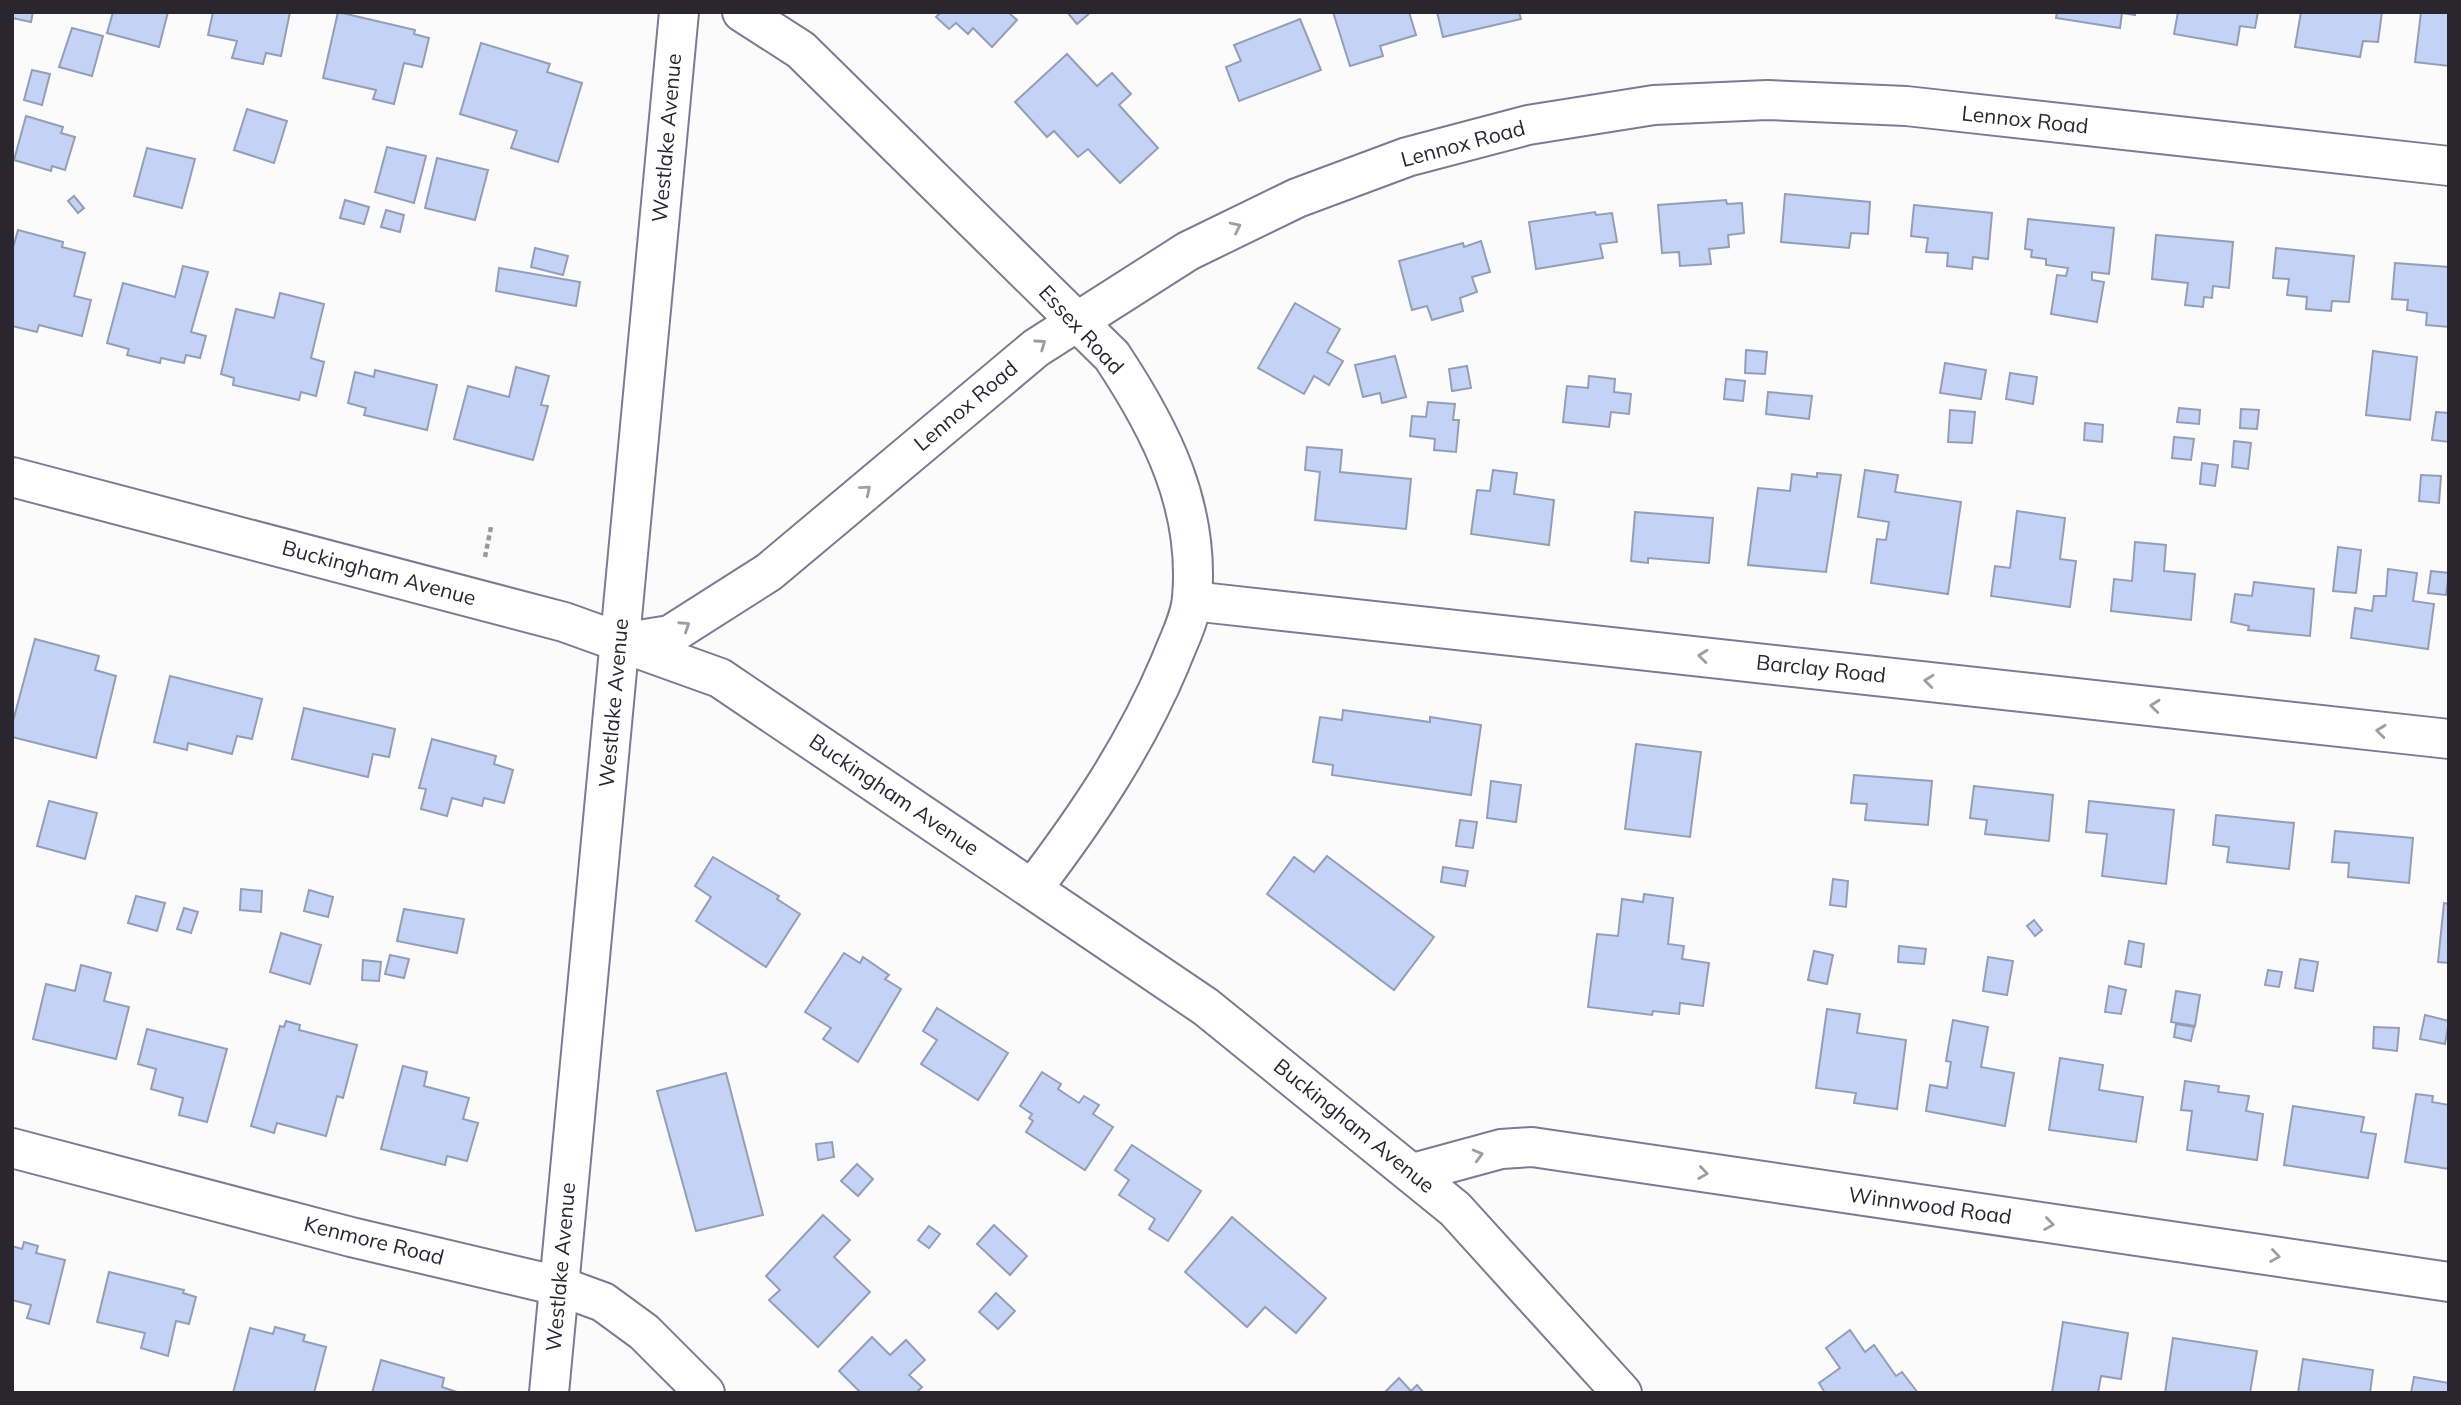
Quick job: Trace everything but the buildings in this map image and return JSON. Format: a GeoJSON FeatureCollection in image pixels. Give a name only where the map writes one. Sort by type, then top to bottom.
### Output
{"type":"FeatureCollection","features":[{"type":"Feature","properties":{"kind":"street","name":"Westlake Avenue"},"geometry":{"type":"LineString","coordinates":[[549,1393],[679,12]]}},
{"type":"Feature","properties":{"kind":"street","name":"Essex Road"},"geometry":{"type":"LineString","coordinates":[[742,12],[801,50],[1112,356],[1149,412],[1172,461],[1187,520],[1192,601],[1187,620],[1152,704],[1130,747],[1091,811],[1033,888]]}},
{"type":"Feature","properties":{"kind":"street","name":"Lennox Road"},"geometry":{"type":"LineString","coordinates":[[620,643],[670,635],[769,572],[1036,348],[1188,251],[1297,198],[1407,157],[1528,125],[1654,106],[1767,100],[1906,106],[2449,166]]}},
{"type":"Feature","properties":{"kind":"street","name":"Buckingham Avenue"},"geometry":{"type":"LineString","coordinates":[[12,477],[564,622],[720,678],[1206,1007],[1455,1209],[1622,1393]]}},
{"type":"Feature","properties":{"kind":"street","name":"Barclay Road"},"geometry":{"type":"LineString","coordinates":[[1192,601],[2449,739]]}},
{"type":"Feature","properties":{"kind":"street","name":"Winnwood Road"},"geometry":{"type":"LineString","coordinates":[[1413,1173],[1501,1149],[1532,1147],[2449,1282]]}},
{"type":"Feature","properties":{"kind":"street","name":"Kenmore Road"},"geometry":{"type":"LineString","coordinates":[[12,1148],[351,1237],[559,1286],[603,1302],[644,1332],[705,1393]]}},
{"type":"Feature","properties":{"kind":"path"},"geometry":{"type":"LineString","coordinates":[[484,561],[491,527]]}}]}
